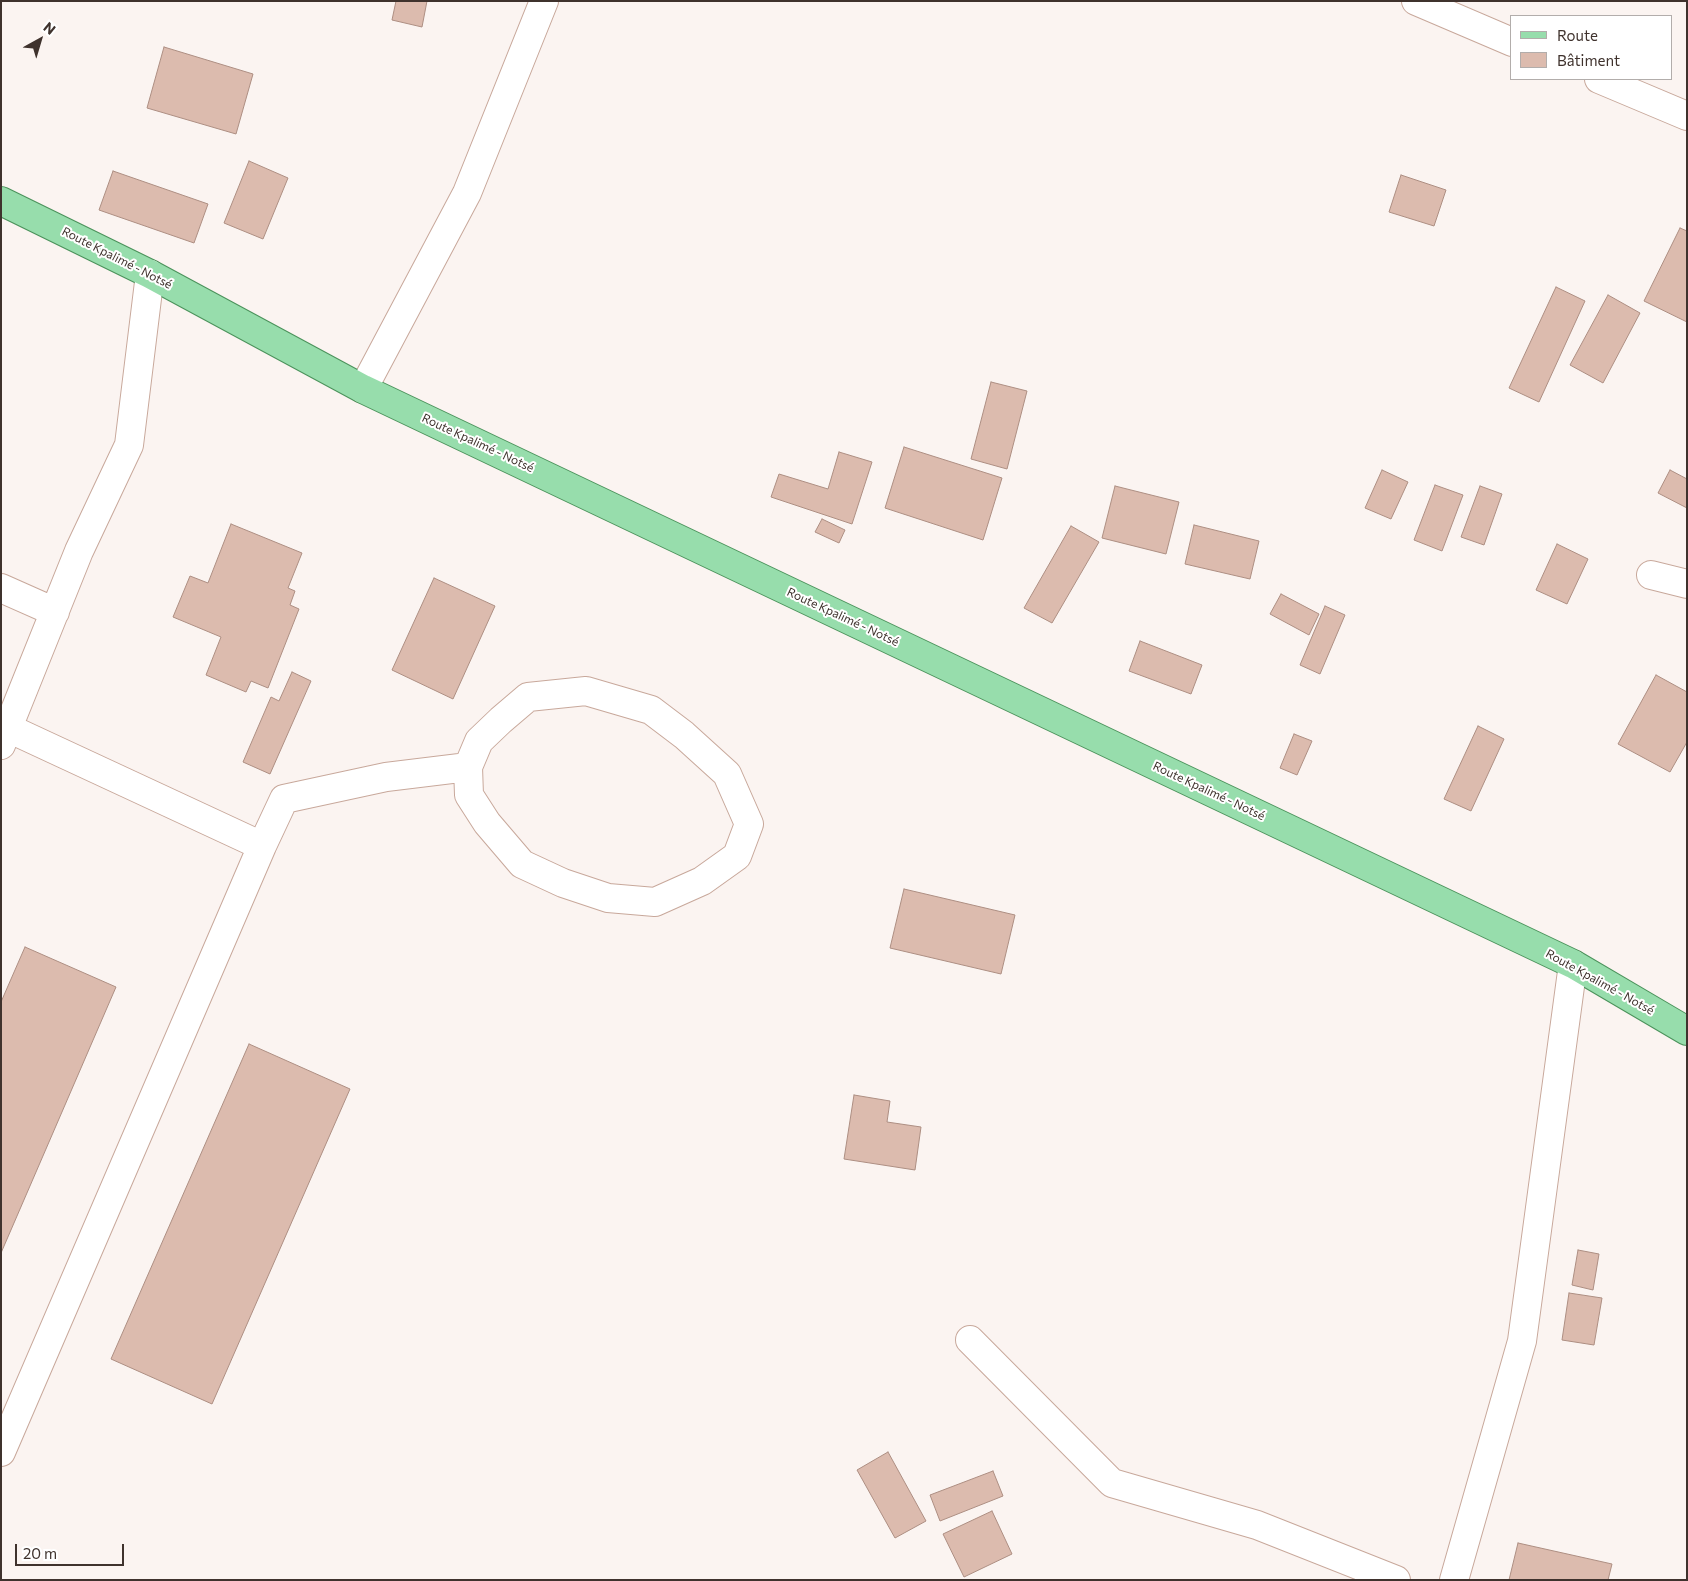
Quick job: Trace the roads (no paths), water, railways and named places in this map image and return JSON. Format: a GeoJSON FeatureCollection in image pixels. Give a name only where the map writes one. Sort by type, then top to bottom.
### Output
{"type":"FeatureCollection","features":[{"type":"Feature","properties":{"kind":"main road","name":"Route Kpalimé - Notsé"},"geometry":{"type":"LineString","coordinates":[[1,201],[150,274],[362,389],[1573,964],[1687,1031]]}},
{"type":"Feature","properties":{"kind":"street"},"geometry":{"type":"LineString","coordinates":[[362,389],[467,193],[544,1]]}},
{"type":"Feature","properties":{"kind":"street"},"geometry":{"type":"LineString","coordinates":[[1416,1],[1510,41]]}},
{"type":"Feature","properties":{"kind":"street"},"geometry":{"type":"LineString","coordinates":[[1601,80],[1687,116]]}},
{"type":"Feature","properties":{"kind":"street"},"geometry":{"type":"LineString","coordinates":[[150,274],[129,445],[79,551],[5,736],[262,846]]}},
{"type":"Feature","properties":{"kind":"street"},"geometry":{"type":"LineString","coordinates":[[1651,576],[1687,584]]}},
{"type":"Feature","properties":{"kind":"street"},"geometry":{"type":"LineString","coordinates":[[1,588],[55,612]]}},
{"type":"Feature","properties":{"kind":"street"},"geometry":{"type":"LineString","coordinates":[[586,691],[651,710],[684,735],[727,774],[749,824],[737,856],[702,881],[655,902],[608,898],[563,882],[522,864],[487,823],[469,794],[468,767],[479,741],[528,696],[586,691]]}},
{"type":"Feature","properties":{"kind":"street"},"geometry":{"type":"LineString","coordinates":[[1,1452],[284,799],[386,776],[468,767]]}},
{"type":"Feature","properties":{"kind":"street"},"geometry":{"type":"LineString","coordinates":[[1454,1580],[1522,1341],[1573,964]]}},
{"type":"Feature","properties":{"kind":"street"},"geometry":{"type":"LineString","coordinates":[[970,1340],[1112,1483],[1258,1525],[1396,1580]]}}]}
